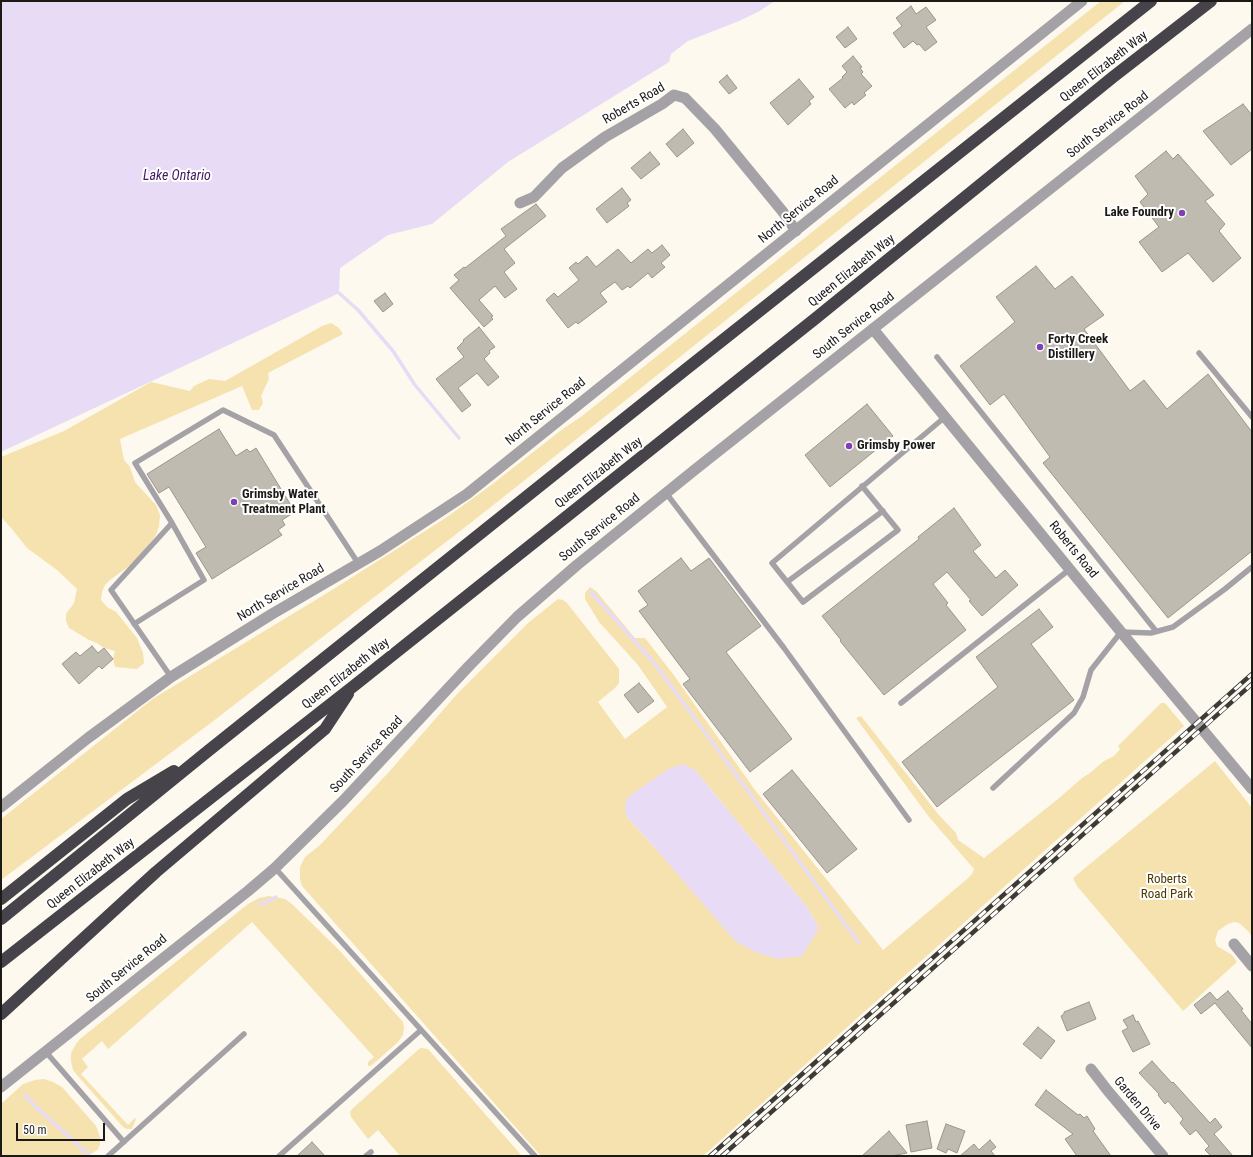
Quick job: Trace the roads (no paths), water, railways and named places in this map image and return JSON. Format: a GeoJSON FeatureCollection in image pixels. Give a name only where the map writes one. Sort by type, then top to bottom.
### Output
{"type":"FeatureCollection","features":[{"type":"Feature","properties":{"kind":"highway","name":"Queen Elizabeth Way"},"geometry":{"type":"LineString","coordinates":[[1,919],[208,751],[685,370],[1151,1]]}},
{"type":"Feature","properties":{"kind":"highway","name":"Queen Elizabeth Way"},"geometry":{"type":"LineString","coordinates":[[1,962],[354,685],[816,318],[1113,77],[1211,1]]}},
{"type":"Feature","properties":{"kind":"highway"},"geometry":{"type":"LineString","coordinates":[[1,1014],[156,872],[325,729],[354,685]]}},
{"type":"Feature","properties":{"kind":"highway"},"geometry":{"type":"LineString","coordinates":[[1,899],[126,799],[208,751]]}},
{"type":"Feature","properties":{"kind":"street","name":"North Service Road"},"geometry":{"type":"LineString","coordinates":[[1,807],[88,738],[172,677],[467,494],[1082,1]]}},
{"type":"Feature","properties":{"kind":"street","name":"South Service Road"},"geometry":{"type":"LineString","coordinates":[[1,1087],[275,868],[343,801],[458,677],[517,617],[577,565],[1252,30]]}},
{"type":"Feature","properties":{"kind":"street","name":"Roberts Road"},"geometry":{"type":"LineString","coordinates":[[520,202],[534,197],[562,168],[605,137],[662,104],[674,95],[685,98],[715,129],[783,212],[796,231]]}},
{"type":"Feature","properties":{"kind":"street","name":"Roberts Road"},"geometry":{"type":"LineString","coordinates":[[873,329],[1121,632],[1252,788]]}},
{"type":"Feature","properties":{"kind":"street"},"geometry":{"type":"LineString","coordinates":[[1234,944],[1252,966]]}},
{"type":"Feature","properties":{"kind":"street","name":"Garden Drive"},"geometry":{"type":"LineString","coordinates":[[1091,1070],[1163,1156]]}},
{"type":"Feature","properties":{"kind":"lane"},"geometry":{"type":"LineString","coordinates":[[1199,353],[1252,417]]}},
{"type":"Feature","properties":{"kind":"lane"},"geometry":{"type":"LineString","coordinates":[[937,357],[1156,631]]}},
{"type":"Feature","properties":{"kind":"lane"},"geometry":{"type":"LineString","coordinates":[[134,624],[204,580],[172,523],[135,463],[223,410],[274,435],[358,563]]}},
{"type":"Feature","properties":{"kind":"lane"},"geometry":{"type":"LineString","coordinates":[[862,486],[898,530],[803,602],[772,563],[862,486],[945,417]]}},
{"type":"Feature","properties":{"kind":"lane"},"geometry":{"type":"LineString","coordinates":[[666,493],[784,648],[909,820]]}},
{"type":"Feature","properties":{"kind":"lane"},"geometry":{"type":"LineString","coordinates":[[788,582],[883,511]]}},
{"type":"Feature","properties":{"kind":"lane"},"geometry":{"type":"LineString","coordinates":[[172,523],[111,590],[172,677]]}},
{"type":"Feature","properties":{"kind":"lane"},"geometry":{"type":"LineString","coordinates":[[993,788],[1074,713],[1083,697],[1091,670],[1121,632],[1151,633],[1173,627],[1252,567]]}},
{"type":"Feature","properties":{"kind":"lane"},"geometry":{"type":"LineString","coordinates":[[901,704],[1070,569]]}},
{"type":"Feature","properties":{"kind":"lane"},"geometry":{"type":"LineString","coordinates":[[275,868],[534,1156]]}},
{"type":"Feature","properties":{"kind":"lane"},"geometry":{"type":"LineString","coordinates":[[279,1156],[421,1030]]}},
{"type":"Feature","properties":{"kind":"lane"},"geometry":{"type":"LineString","coordinates":[[108,1156],[244,1034]]}},
{"type":"Feature","properties":{"kind":"lane"},"geometry":{"type":"LineString","coordinates":[[45,1051],[124,1142]]}},
{"type":"Feature","properties":{"kind":"lane"},"geometry":{"type":"LineString","coordinates":[[366,1156],[371,1152]]}},
{"type":"Feature","properties":{"kind":"water","name":"Lake Ontario"},"geometry":{"type":"Polygon","coordinates":[[[1,1],[775,1],[758,12],[739,21],[688,41],[671,54],[669,62],[508,162],[432,224],[388,235],[340,268],[339,293],[1,452],[1,1]]]}},
{"type":"Feature","properties":{"kind":"water"},"geometry":{"type":"Polygon","coordinates":[[[683,764],[696,771],[807,907],[819,928],[802,956],[777,959],[755,952],[735,941],[626,816],[625,806],[628,797],[668,769],[683,764]]]}},
{"type":"Feature","properties":{"kind":"waterway"},"geometry":{"type":"LineString","coordinates":[[339,293],[358,310],[393,351],[415,385],[459,438]]}},
{"type":"Feature","properties":{"kind":"waterway"},"geometry":{"type":"LineString","coordinates":[[591,592],[655,664],[859,943]]}},
{"type":"Feature","properties":{"kind":"waterway"},"geometry":{"type":"LineString","coordinates":[[260,904],[276,897]]}},
{"type":"Feature","properties":{"kind":"waterway"},"geometry":{"type":"LineString","coordinates":[[25,1095],[36,1107],[88,1154]]}},
{"type":"Feature","properties":{"kind":"railway"},"geometry":{"type":"LineString","coordinates":[[710,1156],[1252,674]]}},
{"type":"Feature","properties":{"kind":"railway"},"geometry":{"type":"LineString","coordinates":[[722,1156],[1252,684]]}},
{"type":"Feature","properties":{"kind":"place","name":"Lake Foundry"},"geometry":{"type":"Point","coordinates":[1182,213]}},
{"type":"Feature","properties":{"kind":"place","name":"Forty Creek Distillery"},"geometry":{"type":"Point","coordinates":[1040,347]}},
{"type":"Feature","properties":{"kind":"place","name":"Grimsby Power"},"geometry":{"type":"Point","coordinates":[849,446]}},
{"type":"Feature","properties":{"kind":"place","name":"Grimsby Water Treatment Plant"},"geometry":{"type":"Point","coordinates":[234,502]}},
{"type":"Feature","properties":{"kind":"park label","name":"Roberts Road Park"},"geometry":{"type":"Point","coordinates":[1167,888]}}]}
